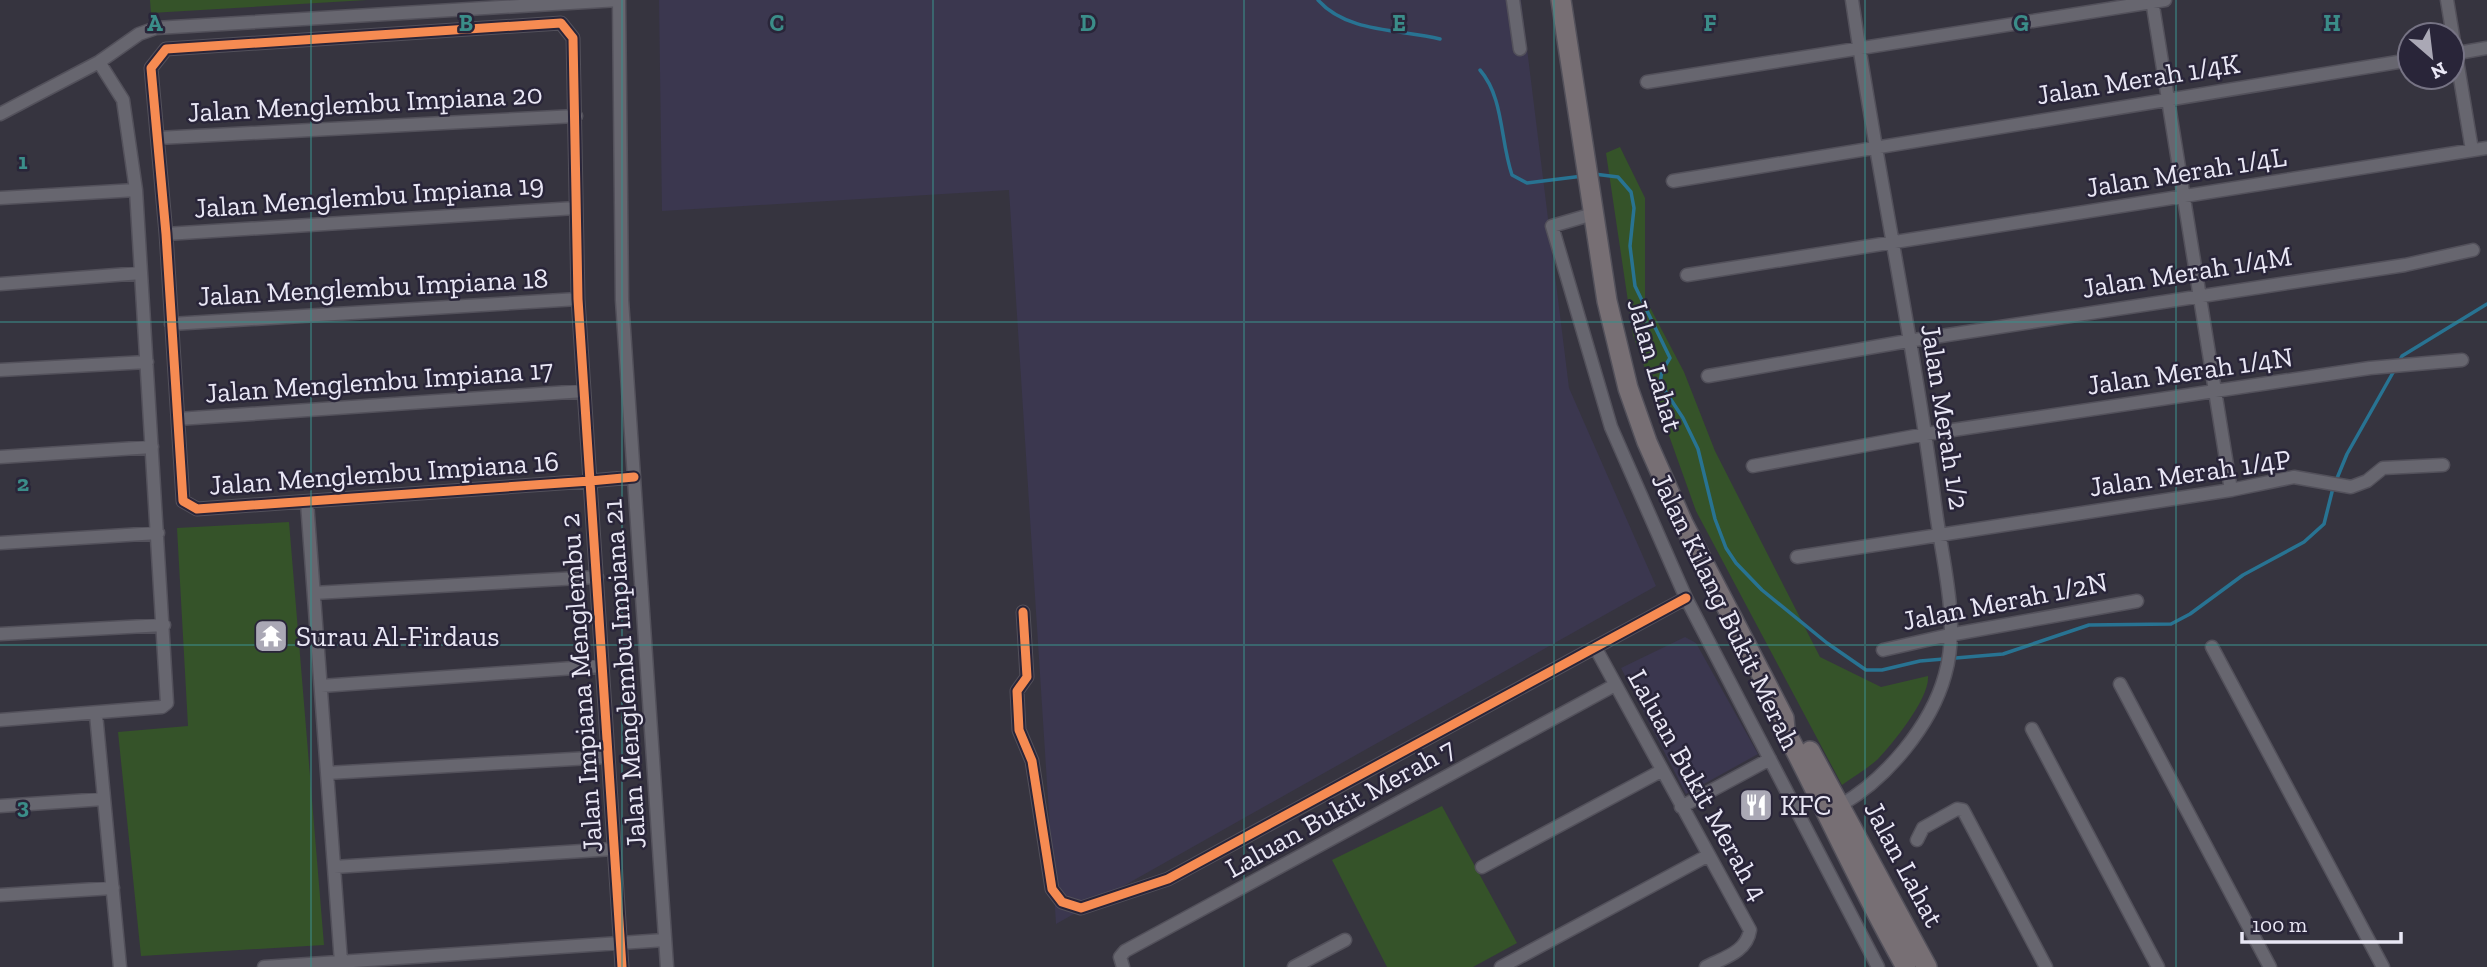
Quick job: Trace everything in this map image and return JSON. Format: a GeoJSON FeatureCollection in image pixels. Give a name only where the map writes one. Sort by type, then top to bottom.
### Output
{"type":"FeatureCollection","features":[{"type":"Feature","properties":{"kind":"main road","name":"Jalan Lahat"},"geometry":{"type":"LineString","coordinates":[[1562,0],[1606,302],[1628,388],[1647,442],[1683,523],[1827,810],[1877,896],[1927,967]]}},
{"type":"Feature","properties":{"kind":"main road","name":"Jalan Lahat"},"geometry":{"type":"LineString","coordinates":[[1785,724],[1795,726],[1841,805],[1902,963]]}},
{"type":"Feature","properties":{"kind":"main road"},"geometry":{"type":"LineString","coordinates":[[1877,896],[1918,967]]}},
{"type":"Feature","properties":{"kind":"street"},"geometry":{"type":"LineString","coordinates":[[0,114],[99,62],[139,34],[156,28],[619,0]]}},
{"type":"Feature","properties":{"kind":"street","name":"Jalan Menglembu Impiana 21"},"geometry":{"type":"LineString","coordinates":[[619,0],[622,300],[667,967]]}},
{"type":"Feature","properties":{"kind":"street"},"geometry":{"type":"LineString","coordinates":[[1513,0],[1520,49]]}},
{"type":"Feature","properties":{"kind":"street","name":"Jalan Merah 1/2"},"geometry":{"type":"LineString","coordinates":[[1841,805],[1856,796],[1915,734],[1946,673],[1950,608],[1926,435],[1874,145],[1852,0]]}},
{"type":"Feature","properties":{"kind":"street"},"geometry":{"type":"LineString","coordinates":[[2447,0],[2450,21]]}},
{"type":"Feature","properties":{"kind":"street"},"geometry":{"type":"LineString","coordinates":[[1647,82],[2157,1],[2168,99],[2231,490]]}},
{"type":"Feature","properties":{"kind":"street","name":"Jalan Impiana Menglembu 2"},"geometry":{"type":"LineString","coordinates":[[158,138],[151,68],[166,49],[561,23],[573,38],[578,299],[622,967]]}},
{"type":"Feature","properties":{"kind":"street"},"geometry":{"type":"LineString","coordinates":[[2466,51],[2487,48]]}},
{"type":"Feature","properties":{"kind":"street"},"geometry":{"type":"LineString","coordinates":[[0,720],[96,714],[162,707],[167,703],[136,190],[123,100],[99,62]]}},
{"type":"Feature","properties":{"kind":"street","name":"Jalan Merah 1/4K"},"geometry":{"type":"LineString","coordinates":[[1673,181],[1874,145],[2396,62]]}},
{"type":"Feature","properties":{"kind":"street"},"geometry":{"type":"LineString","coordinates":[[2461,91],[2472,150]]}},
{"type":"Feature","properties":{"kind":"street","name":"Jalan Menglembu Impiana 20"},"geometry":{"type":"LineString","coordinates":[[158,138],[576,116]]}},
{"type":"Feature","properties":{"kind":"street"},"geometry":{"type":"LineString","coordinates":[[158,138],[178,419]]}},
{"type":"Feature","properties":{"kind":"street","name":"Jalan Merah 1/4L"},"geometry":{"type":"LineString","coordinates":[[1687,275],[2487,148]]}},
{"type":"Feature","properties":{"kind":"street"},"geometry":{"type":"LineString","coordinates":[[0,198],[136,190]]}},
{"type":"Feature","properties":{"kind":"street","name":"Jalan Menglembu Impiana 19"},"geometry":{"type":"LineString","coordinates":[[166,234],[576,208]]}},
{"type":"Feature","properties":{"kind":"street","name":"Jalan Kilang Bukit Merah"},"geometry":{"type":"LineString","coordinates":[[1593,214],[1552,226],[1611,427],[1686,598],[1878,966]]}},
{"type":"Feature","properties":{"kind":"street","name":"Jalan Merah 1/4M"},"geometry":{"type":"LineString","coordinates":[[1708,376],[1908,341],[2405,265],[2473,250]]}},
{"type":"Feature","properties":{"kind":"street"},"geometry":{"type":"LineString","coordinates":[[0,284],[141,273]]}},
{"type":"Feature","properties":{"kind":"street","name":"Jalan Menglembu Impiana 18"},"geometry":{"type":"LineString","coordinates":[[171,324],[578,299]]}},
{"type":"Feature","properties":{"kind":"street","name":"Jalan Merah 1/4N"},"geometry":{"type":"LineString","coordinates":[[1754,466],[1926,435],[2389,366],[2462,360]]}},
{"type":"Feature","properties":{"kind":"street"},"geometry":{"type":"LineString","coordinates":[[0,370],[147,362]]}},
{"type":"Feature","properties":{"kind":"street","name":"Jalan Menglembu Impiana 17"},"geometry":{"type":"LineString","coordinates":[[178,419],[584,391]]}},
{"type":"Feature","properties":{"kind":"street","name":"Jalan Menglembu Impiana 16"},"geometry":{"type":"LineString","coordinates":[[178,419],[183,501],[197,509],[634,477]]}},
{"type":"Feature","properties":{"kind":"street"},"geometry":{"type":"LineString","coordinates":[[0,457],[152,447]]}},
{"type":"Feature","properties":{"kind":"street","name":"Jalan Merah 1/4P"},"geometry":{"type":"LineString","coordinates":[[1797,557],[2231,490],[2294,477],[2339,487],[2367,481],[2383,468],[2444,465]]}},
{"type":"Feature","properties":{"kind":"street"},"geometry":{"type":"LineString","coordinates":[[307,502],[341,962]]}},
{"type":"Feature","properties":{"kind":"street"},"geometry":{"type":"LineString","coordinates":[[0,544],[158,533]]}},
{"type":"Feature","properties":{"kind":"street"},"geometry":{"type":"LineString","coordinates":[[314,593],[597,577]]}},
{"type":"Feature","properties":{"kind":"street"},"geometry":{"type":"LineString","coordinates":[[1023,612],[1027,677],[1017,691],[1018,730],[1032,761],[1052,889],[1062,902],[1081,908],[1168,879],[1686,598]]}},
{"type":"Feature","properties":{"kind":"street","name":"Jalan Merah 1/2N"},"geometry":{"type":"LineString","coordinates":[[1882,650],[2137,601]]}},
{"type":"Feature","properties":{"kind":"street"},"geometry":{"type":"LineString","coordinates":[[0,634],[164,625]]}},
{"type":"Feature","properties":{"kind":"street","name":"Laluan Bukit Merah 4"},"geometry":{"type":"LineString","coordinates":[[1595,647],[1707,856],[1750,930],[1748,942],[1743,947],[1706,967]]}},
{"type":"Feature","properties":{"kind":"street"},"geometry":{"type":"LineString","coordinates":[[2212,647],[2383,967]]}},
{"type":"Feature","properties":{"kind":"street"},"geometry":{"type":"LineString","coordinates":[[321,686],[602,666]]}},
{"type":"Feature","properties":{"kind":"street"},"geometry":{"type":"LineString","coordinates":[[2120,684],[2270,967]]}},
{"type":"Feature","properties":{"kind":"street","name":"Laluan Bukit Merah 7"},"geometry":{"type":"LineString","coordinates":[[1123,967],[1120,957],[1125,951],[1615,685]]}},
{"type":"Feature","properties":{"kind":"street"},"geometry":{"type":"LineString","coordinates":[[96,714],[120,967]]}},
{"type":"Feature","properties":{"kind":"street"},"geometry":{"type":"LineString","coordinates":[[2032,729],[2158,967]]}},
{"type":"Feature","properties":{"kind":"street"},"geometry":{"type":"LineString","coordinates":[[327,773],[608,757]]}},
{"type":"Feature","properties":{"kind":"street"},"geometry":{"type":"LineString","coordinates":[[1681,807],[1770,759]]}},
{"type":"Feature","properties":{"kind":"street"},"geometry":{"type":"LineString","coordinates":[[1482,867],[1661,771]]}},
{"type":"Feature","properties":{"kind":"street"},"geometry":{"type":"LineString","coordinates":[[0,806],[104,799]]}},
{"type":"Feature","properties":{"kind":"street"},"geometry":{"type":"LineString","coordinates":[[1917,840],[1923,828],[1958,809],[1963,810],[2046,967]]}},
{"type":"Feature","properties":{"kind":"street"},"geometry":{"type":"LineString","coordinates":[[334,867],[614,849]]}},
{"type":"Feature","properties":{"kind":"street"},"geometry":{"type":"LineString","coordinates":[[1501,967],[1707,856]]}},
{"type":"Feature","properties":{"kind":"street"},"geometry":{"type":"LineString","coordinates":[[0,895],[113,888]]}},
{"type":"Feature","properties":{"kind":"street"},"geometry":{"type":"LineString","coordinates":[[264,967],[665,940]]}},
{"type":"Feature","properties":{"kind":"street"},"geometry":{"type":"LineString","coordinates":[[1294,967],[1345,940]]}},
{"type":"Feature","properties":{"kind":"shaded area"},"geometry":{"type":"Polygon","coordinates":[[[659,0],[1521,0],[1569,388],[1656,586],[1056,924],[1009,190],[662,211],[659,0]]]}},
{"type":"Feature","properties":{"kind":"shaded area"},"geometry":{"type":"Polygon","coordinates":[[[1685,637],[1696,643],[1758,754],[1686,794],[1621,668],[1685,637]]]}},
{"type":"Feature","properties":{"kind":"green space"},"geometry":{"type":"Polygon","coordinates":[[[150,0],[367,0],[151,13],[150,0]]]}},
{"type":"Feature","properties":{"kind":"green space"},"geometry":{"type":"Polygon","coordinates":[[[1620,147],[1645,198],[1645,298],[1684,372],[1715,451],[1820,657],[1881,687],[1928,676],[1917,708],[1892,742],[1874,763],[1842,785],[1696,511],[1633,335],[1606,153],[1620,147]]]}},
{"type":"Feature","properties":{"kind":"green space"},"geometry":{"type":"Polygon","coordinates":[[[289,522],[324,945],[141,956],[118,732],[188,726],[177,528],[289,522]]]}},
{"type":"Feature","properties":{"kind":"green space"},"geometry":{"type":"Polygon","coordinates":[[[1442,806],[1517,943],[1473,967],[1387,967],[1332,860],[1442,806]]]}},
{"type":"Feature","properties":{"kind":"waterway"},"geometry":{"type":"LineString","coordinates":[[1318,0],[1330,11],[1359,24],[1440,39]]}},
{"type":"Feature","properties":{"kind":"waterway"},"geometry":{"type":"LineString","coordinates":[[1480,70],[1488,81],[1498,106],[1512,175],[1527,183],[1583,176]]}},
{"type":"Feature","properties":{"kind":"waterway"},"geometry":{"type":"LineString","coordinates":[[1594,174],[1618,177],[1631,192],[1634,208],[1630,246],[1635,286],[1670,358],[1662,371],[1660,383],[1683,418],[1698,449],[1715,519],[1726,548],[1736,563],[1762,590],[1827,643],[1866,670],[1882,670],[1920,661],[2003,654],[2089,625],[2171,624],[2190,614],[2243,575],[2304,542],[2324,524],[2333,488],[2347,454],[2395,369]]}},
{"type":"Feature","properties":{"kind":"waterway"},"geometry":{"type":"LineString","coordinates":[[2399,362],[2402,356],[2487,304]]}},
{"type":"Feature","properties":{"kind":"cycle path"},"geometry":{"type":"LineString","coordinates":[[622,967],[578,299],[573,38],[561,23],[166,49],[151,68],[166,234],[183,501],[197,509],[590,481],[634,477]]}},
{"type":"Feature","properties":{"kind":"cycle path"},"geometry":{"type":"LineString","coordinates":[[1023,612],[1027,677],[1017,691],[1019,730],[1032,761],[1052,889],[1062,902],[1081,908],[1168,879],[1686,598]]}},
{"type":"Feature","properties":{"kind":"place","name":"Surau Al-Firdaus"},"geometry":{"type":"Point","coordinates":[271,636]}},
{"type":"Feature","properties":{"kind":"place","name":"KFC"},"geometry":{"type":"Point","coordinates":[1756,805]}}]}
